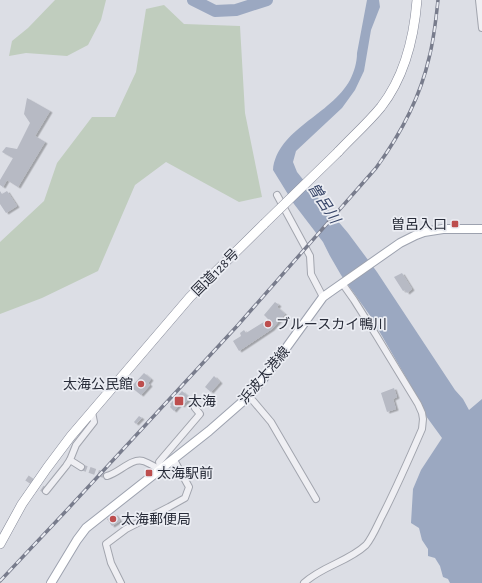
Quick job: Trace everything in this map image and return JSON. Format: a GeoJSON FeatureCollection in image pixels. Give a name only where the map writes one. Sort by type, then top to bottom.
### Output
{"type":"FeatureCollection","features":[{"type":"Feature","properties":{"kind":"highway","name":"国道128号"},"geometry":{"type":"LineString","coordinates":[[0,544],[22,504],[47,468],[92,412],[190,297],[338,152],[381,106],[397,81],[410,51],[418,0]]}},
{"type":"Feature","properties":{"kind":"main road","name":"浜波太港線"},"geometry":{"type":"LineString","coordinates":[[51,583],[86,528],[174,460],[249,396],[268,373],[323,297],[400,243],[424,232],[443,229],[482,229]]}},
{"type":"Feature","properties":{"kind":"street"},"geometry":{"type":"LineString","coordinates":[[479,0],[482,28]]}},
{"type":"Feature","properties":{"kind":"street"},"geometry":{"type":"LineString","coordinates":[[277,195],[310,256],[311,274],[323,297]]}},
{"type":"Feature","properties":{"kind":"street"},"geometry":{"type":"LineString","coordinates":[[304,583],[311,576],[348,558],[367,544],[394,492],[422,429],[423,419],[418,404],[343,282]]}},
{"type":"Feature","properties":{"kind":"street"},"geometry":{"type":"LineString","coordinates":[[249,396],[271,422],[316,499]]}},
{"type":"Feature","properties":{"kind":"street"},"geometry":{"type":"LineString","coordinates":[[161,470],[159,462],[200,414],[195,408]]}},
{"type":"Feature","properties":{"kind":"street"},"geometry":{"type":"LineString","coordinates":[[46,491],[66,466],[76,445],[94,422],[92,412]]}},
{"type":"Feature","properties":{"kind":"street"},"geometry":{"type":"LineString","coordinates":[[70,460],[81,467]]}},
{"type":"Feature","properties":{"kind":"street"},"geometry":{"type":"LineString","coordinates":[[121,583],[111,563],[106,544],[126,529],[169,508],[185,498],[189,487],[174,460]]}},
{"type":"Feature","properties":{"kind":"street"},"geometry":{"type":"LineString","coordinates":[[107,476],[135,461],[142,461],[161,470]]}},
{"type":"Feature","properties":{"kind":"green space"},"geometry":{"type":"Polygon","coordinates":[[[55,0],[106,0],[101,20],[88,45],[67,56],[26,53],[9,56],[12,41],[28,28],[55,0]]]}},
{"type":"Feature","properties":{"kind":"green space"},"geometry":{"type":"Polygon","coordinates":[[[164,5],[184,24],[240,26],[245,113],[262,197],[239,202],[166,162],[135,185],[98,271],[42,298],[0,314],[0,242],[44,201],[57,163],[92,117],[115,117],[136,72],[146,9],[164,5]]]}},
{"type":"Feature","properties":{"kind":"water"},"geometry":{"type":"Polygon","coordinates":[[[367,0],[379,0],[380,7],[371,30],[364,71],[355,90],[342,108],[296,151],[293,162],[297,172],[348,233],[377,272],[469,410],[482,399],[482,583],[450,583],[448,579],[443,577],[440,566],[435,558],[428,556],[428,549],[422,540],[419,528],[411,523],[413,489],[421,470],[442,438],[426,416],[411,386],[371,317],[341,275],[323,242],[294,204],[273,170],[277,156],[284,144],[294,133],[331,103],[350,80],[356,64],[367,0]]]}},
{"type":"Feature","properties":{"kind":"building"},"geometry":{"type":"Polygon","coordinates":[[[27,98],[50,111],[35,136],[45,142],[18,187],[7,180],[3,187],[0,185],[0,180],[13,158],[2,152],[6,147],[17,149],[30,123],[24,114],[27,98]]]}},
{"type":"Feature","properties":{"kind":"building"},"geometry":{"type":"Polygon","coordinates":[[[0,191],[2,194],[7,191],[17,206],[6,213],[0,204],[0,191]]]}},
{"type":"Feature","properties":{"kind":"building"},"geometry":{"type":"Polygon","coordinates":[[[402,273],[412,289],[407,293],[405,290],[403,291],[394,277],[402,273]]]}},
{"type":"Feature","properties":{"kind":"building","name":"ブルースカイ鴨川"},"geometry":{"type":"Polygon","coordinates":[[[275,302],[279,305],[277,307],[285,314],[272,329],[239,351],[233,341],[241,336],[240,333],[244,330],[246,333],[267,320],[268,319],[264,315],[275,302]]]}},
{"type":"Feature","properties":{"kind":"building","name":"太海公民館"},"geometry":{"type":"Polygon","coordinates":[[[144,373],[151,379],[148,383],[150,385],[141,395],[131,387],[144,373]]]}},
{"type":"Feature","properties":{"kind":"building"},"geometry":{"type":"Polygon","coordinates":[[[214,376],[220,382],[211,392],[205,387],[214,376]]]}},
{"type":"Feature","properties":{"kind":"building"},"geometry":{"type":"Polygon","coordinates":[[[394,388],[397,397],[393,399],[396,409],[387,412],[381,393],[394,388]]]}},
{"type":"Feature","properties":{"kind":"building"},"geometry":{"type":"Polygon","coordinates":[[[182,391],[190,398],[182,406],[180,404],[174,411],[170,407],[170,404],[182,391]]]}},
{"type":"Feature","properties":{"kind":"building"},"geometry":{"type":"Polygon","coordinates":[[[139,416],[142,418],[136,424],[134,422],[139,416]]]}},
{"type":"Feature","properties":{"kind":"building"},"geometry":{"type":"Polygon","coordinates":[[[115,514],[120,521],[112,526],[107,519],[115,514]]]}},
{"type":"Feature","properties":{"kind":"waterway","name":"曽呂川"},"geometry":{"type":"LineString","coordinates":[[193,0],[215,11],[236,10],[267,0]]}},
{"type":"Feature","properties":{"kind":"tunnel"},"geometry":{"type":"LineString","coordinates":[[81,467],[107,476]]}},
{"type":"Feature","properties":{"kind":"tunnel"},"geometry":{"type":"LineString","coordinates":[[27,478],[46,491]]}},
{"type":"Feature","properties":{"kind":"railway"},"geometry":{"type":"LineString","coordinates":[[0,581],[238,325],[376,168],[393,143],[415,102],[425,73],[432,44],[438,0]]}},
{"type":"Feature","properties":{"kind":"place","name":"曽呂入口"},"geometry":{"type":"Point","coordinates":[455,224]}},
{"type":"Feature","properties":{"kind":"place","name":"ブルースカイ鴨川"},"geometry":{"type":"Point","coordinates":[268,324]}},
{"type":"Feature","properties":{"kind":"place","name":"太海公民館"},"geometry":{"type":"Point","coordinates":[141,384]}},
{"type":"Feature","properties":{"kind":"place","name":"太海"},"geometry":{"type":"Point","coordinates":[179,401]}},
{"type":"Feature","properties":{"kind":"place","name":"太海駅前"},"geometry":{"type":"Point","coordinates":[149,473]}},
{"type":"Feature","properties":{"kind":"place","name":"太海郵便局"},"geometry":{"type":"Point","coordinates":[113,519]}}]}
